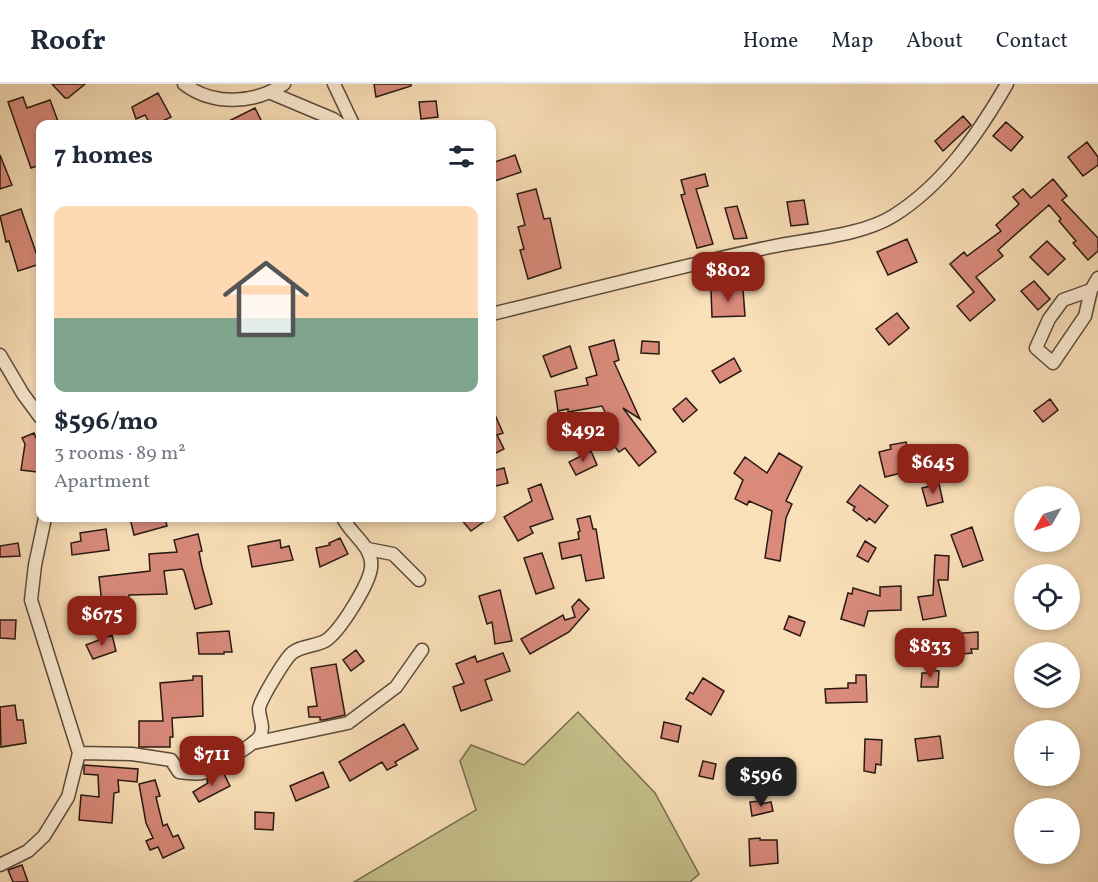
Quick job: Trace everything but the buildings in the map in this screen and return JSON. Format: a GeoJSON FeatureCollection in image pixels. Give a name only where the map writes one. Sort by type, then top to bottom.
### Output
{"type":"FeatureCollection","features":[{"type":"Feature","properties":{"kind":"street"},"geometry":{"type":"LineString","coordinates":[[184,84],[211,99],[248,99],[271,93],[284,84]]}},
{"type":"Feature","properties":{"kind":"street"},"geometry":{"type":"LineString","coordinates":[[334,84],[351,120]]}},
{"type":"Feature","properties":{"kind":"street"},"geometry":{"type":"LineString","coordinates":[[496,313],[716,259],[852,232],[892,217],[944,175],[987,118],[1007,84]]}},
{"type":"Feature","properties":{"kind":"street"},"geometry":{"type":"LineString","coordinates":[[271,93],[334,120]]}},
{"type":"Feature","properties":{"kind":"street"},"geometry":{"type":"LineString","coordinates":[[1091,290],[1063,300],[1049,319],[1036,348],[1053,363],[1085,316],[1091,290],[1098,278]]}},
{"type":"Feature","properties":{"kind":"street"},"geometry":{"type":"LineString","coordinates":[[0,354],[36,412]]}},
{"type":"Feature","properties":{"kind":"street"},"geometry":{"type":"LineString","coordinates":[[0,865],[28,851],[44,836],[68,797],[79,753],[31,600],[44,522]]}},
{"type":"Feature","properties":{"kind":"street"},"geometry":{"type":"LineString","coordinates":[[79,753],[132,754],[171,760],[179,772],[204,773],[253,743],[260,736],[263,723],[259,710],[262,699],[292,653],[324,642],[334,635],[344,623],[371,571],[372,559],[368,549],[346,522]]}},
{"type":"Feature","properties":{"kind":"street"},"geometry":{"type":"LineString","coordinates":[[368,549],[393,554],[419,580]]}},
{"type":"Feature","properties":{"kind":"street"},"geometry":{"type":"LineString","coordinates":[[253,743],[348,723],[396,687],[422,650]]}},
{"type":"Feature","properties":{"kind":"shaded area"},"geometry":{"type":"Polygon","coordinates":[[[578,712],[655,793],[699,874],[690,882],[354,882],[476,810],[460,761],[471,745],[524,765],[578,712]]]}}]}
